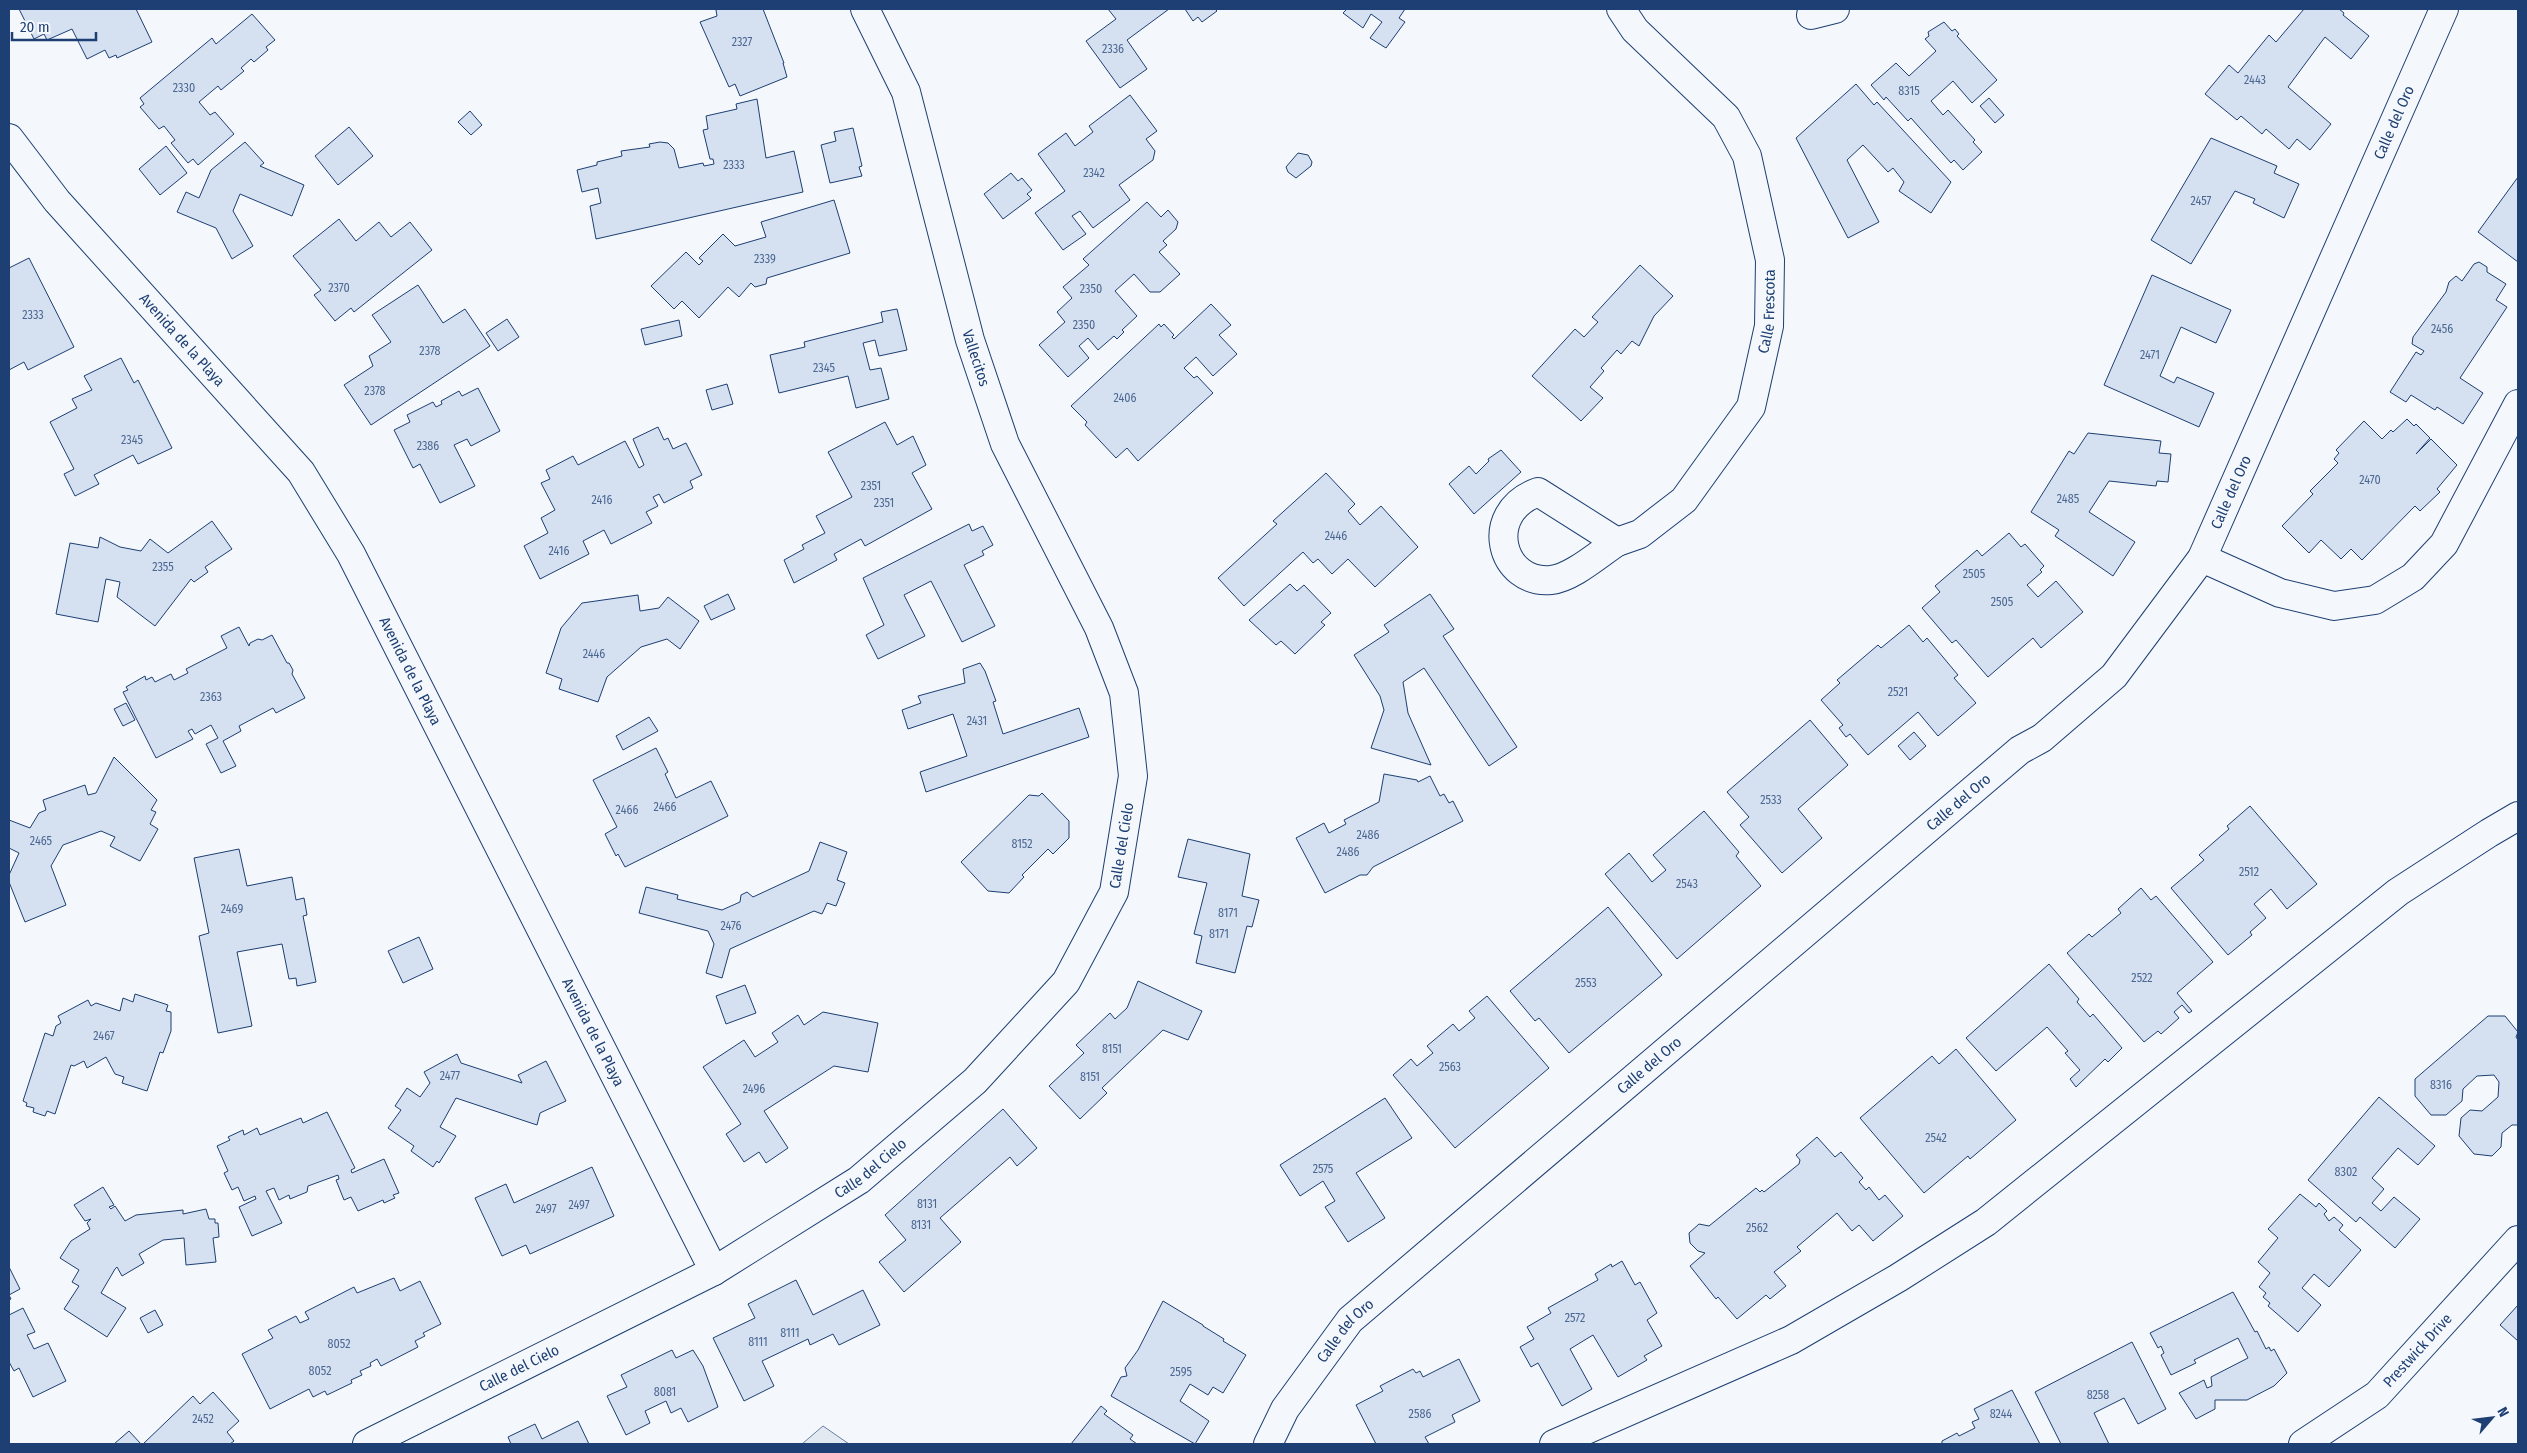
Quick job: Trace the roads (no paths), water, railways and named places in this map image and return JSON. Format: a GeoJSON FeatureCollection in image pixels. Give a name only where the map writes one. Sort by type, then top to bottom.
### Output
{"type":"FeatureCollection","features":[{"type":"Feature","properties":{"kind":"street","name":"Vallecitos"},"geometry":{"type":"LineString","coordinates":[[865,9],[906,92],[970,340],[1005,444],[1099,628],[1124,693]]}},
{"type":"Feature","properties":{"kind":"street","name":"Calle Frescota"},"geometry":{"type":"LineString","coordinates":[[1617,542],[1640,534],[1684,500],[1751,407],[1769,326],[1770,260],[1748,156],[1726,117],[1635,30],[1621,9]]}},
{"type":"Feature","properties":{"kind":"street","name":"Calle del Oro"},"geometry":{"type":"LineString","coordinates":[[1268,1444],[1285,1409],[1350,1320],[2020,750],[2042,738],[2114,676],[2202,558],[2444,9]]}},
{"type":"Feature","properties":{"kind":"street","name":"Avenida de la Playa"},"geometry":{"type":"LineString","coordinates":[[9,138],[57,201],[301,472],[356,562],[714,1270]]}},
{"type":"Feature","properties":{"kind":"street"},"geometry":{"type":"LineString","coordinates":[[2202,558],[2280,593],[2334,606],[2375,600],[2413,577],[2444,544],[2518,404]]}},
{"type":"Feature","properties":{"kind":"street","name":"Calle del Cielo"},"geometry":{"type":"LineString","coordinates":[[367,1444],[714,1270],[859,1180],[975,1081],[1066,982],[1114,892],[1133,776],[1124,693]]}},
{"type":"Feature","properties":{"kind":"street"},"geometry":{"type":"LineString","coordinates":[[1554,1444],[1791,1340],[1898,1278],[1986,1222],[2398,892],[2489,832],[2518,816]]}},
{"type":"Feature","properties":{"kind":"street","name":"Prestwick Drive"},"geometry":{"type":"LineString","coordinates":[[2303,1444],[2377,1395],[2518,1240]]}}]}
